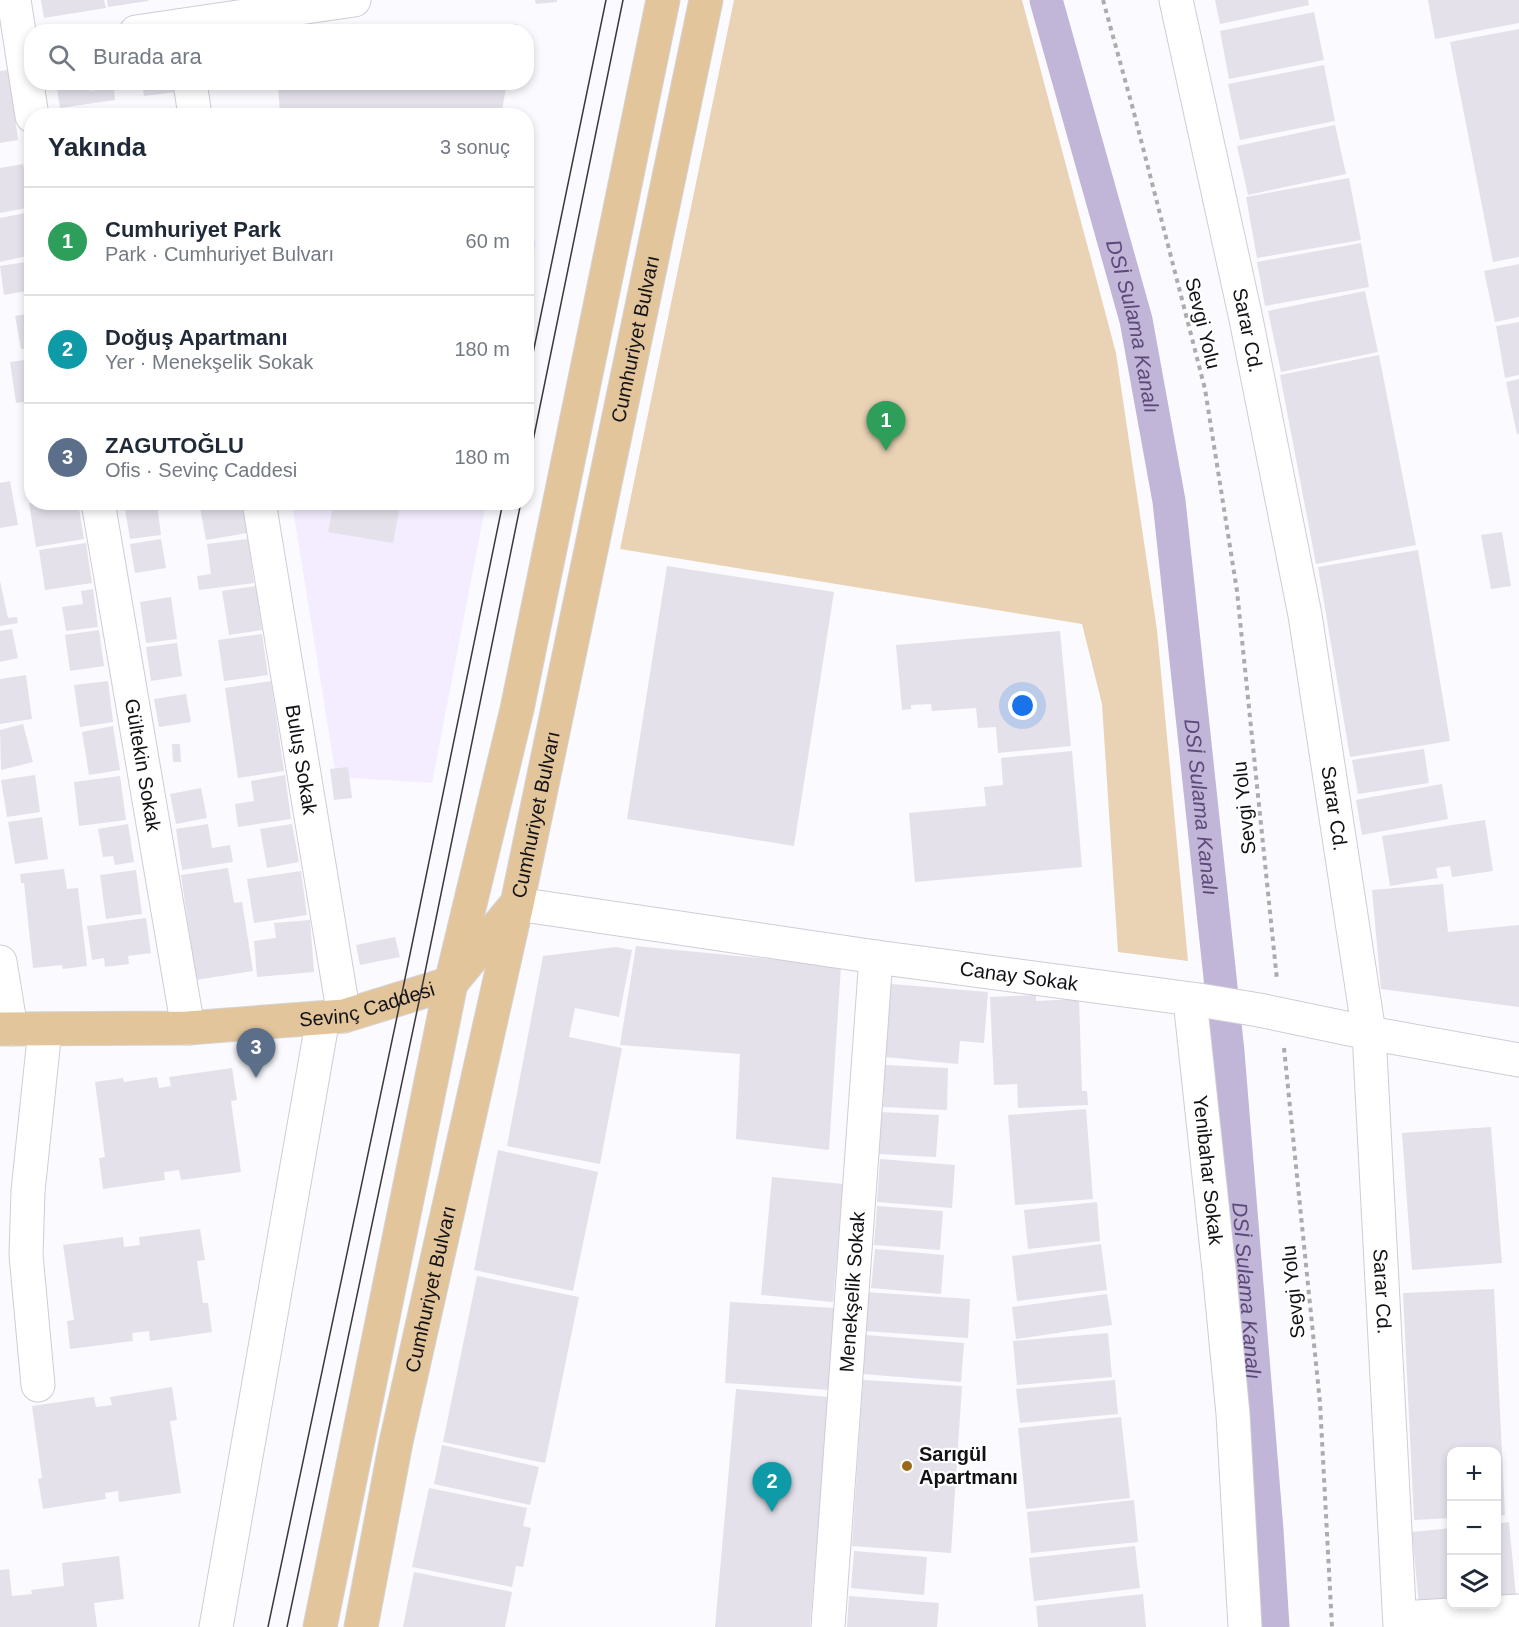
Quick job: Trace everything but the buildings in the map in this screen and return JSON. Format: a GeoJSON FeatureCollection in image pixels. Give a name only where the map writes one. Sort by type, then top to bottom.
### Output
{"type":"FeatureCollection","features":[{"type":"Feature","properties":{"kind":"main road","name":"Cumhuriyet Bulvarı"},"geometry":{"type":"LineString","coordinates":[[321,1627],[451,983],[517,709],[663,0]]}},
{"type":"Feature","properties":{"kind":"main road","name":"Cumhuriyet Bulvarı"},"geometry":{"type":"LineString","coordinates":[[361,1627],[396,1442],[517,904],[706,0]]}},
{"type":"Feature","properties":{"kind":"main road","name":"Sevinç Caddesi"},"geometry":{"type":"LineString","coordinates":[[6,1029],[188,1028],[333,1017],[451,983],[517,904]]}},
{"type":"Feature","properties":{"kind":"street"},"geometry":{"type":"LineString","coordinates":[[14,0],[18,49],[24,78]]}},
{"type":"Feature","properties":{"kind":"street"},"geometry":{"type":"LineString","coordinates":[[163,24],[180,19],[354,0]]}},
{"type":"Feature","properties":{"kind":"street","name":"Sarar Cd."},"geometry":{"type":"LineString","coordinates":[[1176,0],[1246,319],[1305,615],[1369,1033],[1400,1623]]}},
{"type":"Feature","properties":{"kind":"street"},"geometry":{"type":"LineString","coordinates":[[27,90],[30,108]]}},
{"type":"Feature","properties":{"kind":"street"},"geometry":{"type":"LineString","coordinates":[[191,90],[194,108]]}},
{"type":"Feature","properties":{"kind":"street","name":"Gültekin Sokak"},"geometry":{"type":"LineString","coordinates":[[99,510],[188,1028]]}},
{"type":"Feature","properties":{"kind":"street","name":"Buluş Sokak"},"geometry":{"type":"LineString","coordinates":[[216,1627],[333,1017],[260,510]]}},
{"type":"Feature","properties":{"kind":"street","name":"Canay Sokak"},"geometry":{"type":"LineString","coordinates":[[517,904],[876,957],[1194,1000],[1270,1012],[1369,1033],[1519,1060]]}},
{"type":"Feature","properties":{"kind":"street","name":"Menekşelik Sokak"},"geometry":{"type":"LineString","coordinates":[[828,1627],[876,957]]}},
{"type":"Feature","properties":{"kind":"street"},"geometry":{"type":"LineString","coordinates":[[0,962],[6,1029]]}},
{"type":"Feature","properties":{"kind":"street","name":"Yenibahar Sokak"},"geometry":{"type":"LineString","coordinates":[[1194,1000],[1233,1414],[1245,1627]]}},
{"type":"Feature","properties":{"kind":"street"},"geometry":{"type":"LineString","coordinates":[[38,1385],[26,1255],[28,1191],[45,1029]]}},
{"type":"Feature","properties":{"kind":"street"},"geometry":{"type":"LineString","coordinates":[[1400,1623],[1519,1611]]}},
{"type":"Feature","properties":{"kind":"path","name":"Sevgi Yolu"},"geometry":{"type":"LineString","coordinates":[[1102,0],[1133,109],[1205,389],[1237,591],[1270,1012],[1320,1403],[1332,1627]]}},
{"type":"Feature","properties":{"kind":"shaded area"},"geometry":{"type":"Polygon","coordinates":[[[734,0],[1022,0],[1116,353],[1157,630],[1188,961],[1118,952],[1102,704],[1082,624],[620,549],[734,0]]]}},
{"type":"Feature","properties":{"kind":"shaded area"},"geometry":{"type":"Polygon","coordinates":[[[293,510],[485,510],[432,783],[336,777],[293,510]]]}},
{"type":"Feature","properties":{"kind":"waterway","name":"DSİ Sulama Kanalı"},"geometry":{"type":"LineString","coordinates":[[1046,0],[1136,320],[1169,501],[1228,1052],[1273,1627]]}},
{"type":"Feature","properties":{"kind":"tram line"},"geometry":{"type":"LineString","coordinates":[[534,348],[606,0]]}},
{"type":"Feature","properties":{"kind":"tram line"},"geometry":{"type":"LineString","coordinates":[[534,436],[623,0]]}},
{"type":"Feature","properties":{"kind":"tram line"},"geometry":{"type":"LineString","coordinates":[[268,1627],[501,510]]}},
{"type":"Feature","properties":{"kind":"tram line"},"geometry":{"type":"LineString","coordinates":[[287,1627],[421,992],[519,510]]}},
{"type":"Feature","properties":{"kind":"place","name":"Cumhuriyet Park"},"geometry":{"type":"Point","coordinates":[886,451]}},
{"type":"Feature","properties":{"kind":"place","name":"ZAGUTOĞLU"},"geometry":{"type":"Point","coordinates":[256,1078]}},
{"type":"Feature","properties":{"kind":"place","name":"Sarıgül Apartmanı"},"geometry":{"type":"Point","coordinates":[907,1466]}},
{"type":"Feature","properties":{"kind":"place","name":"Doğuş Apartmanı"},"geometry":{"type":"Point","coordinates":[772,1512]}}]}
